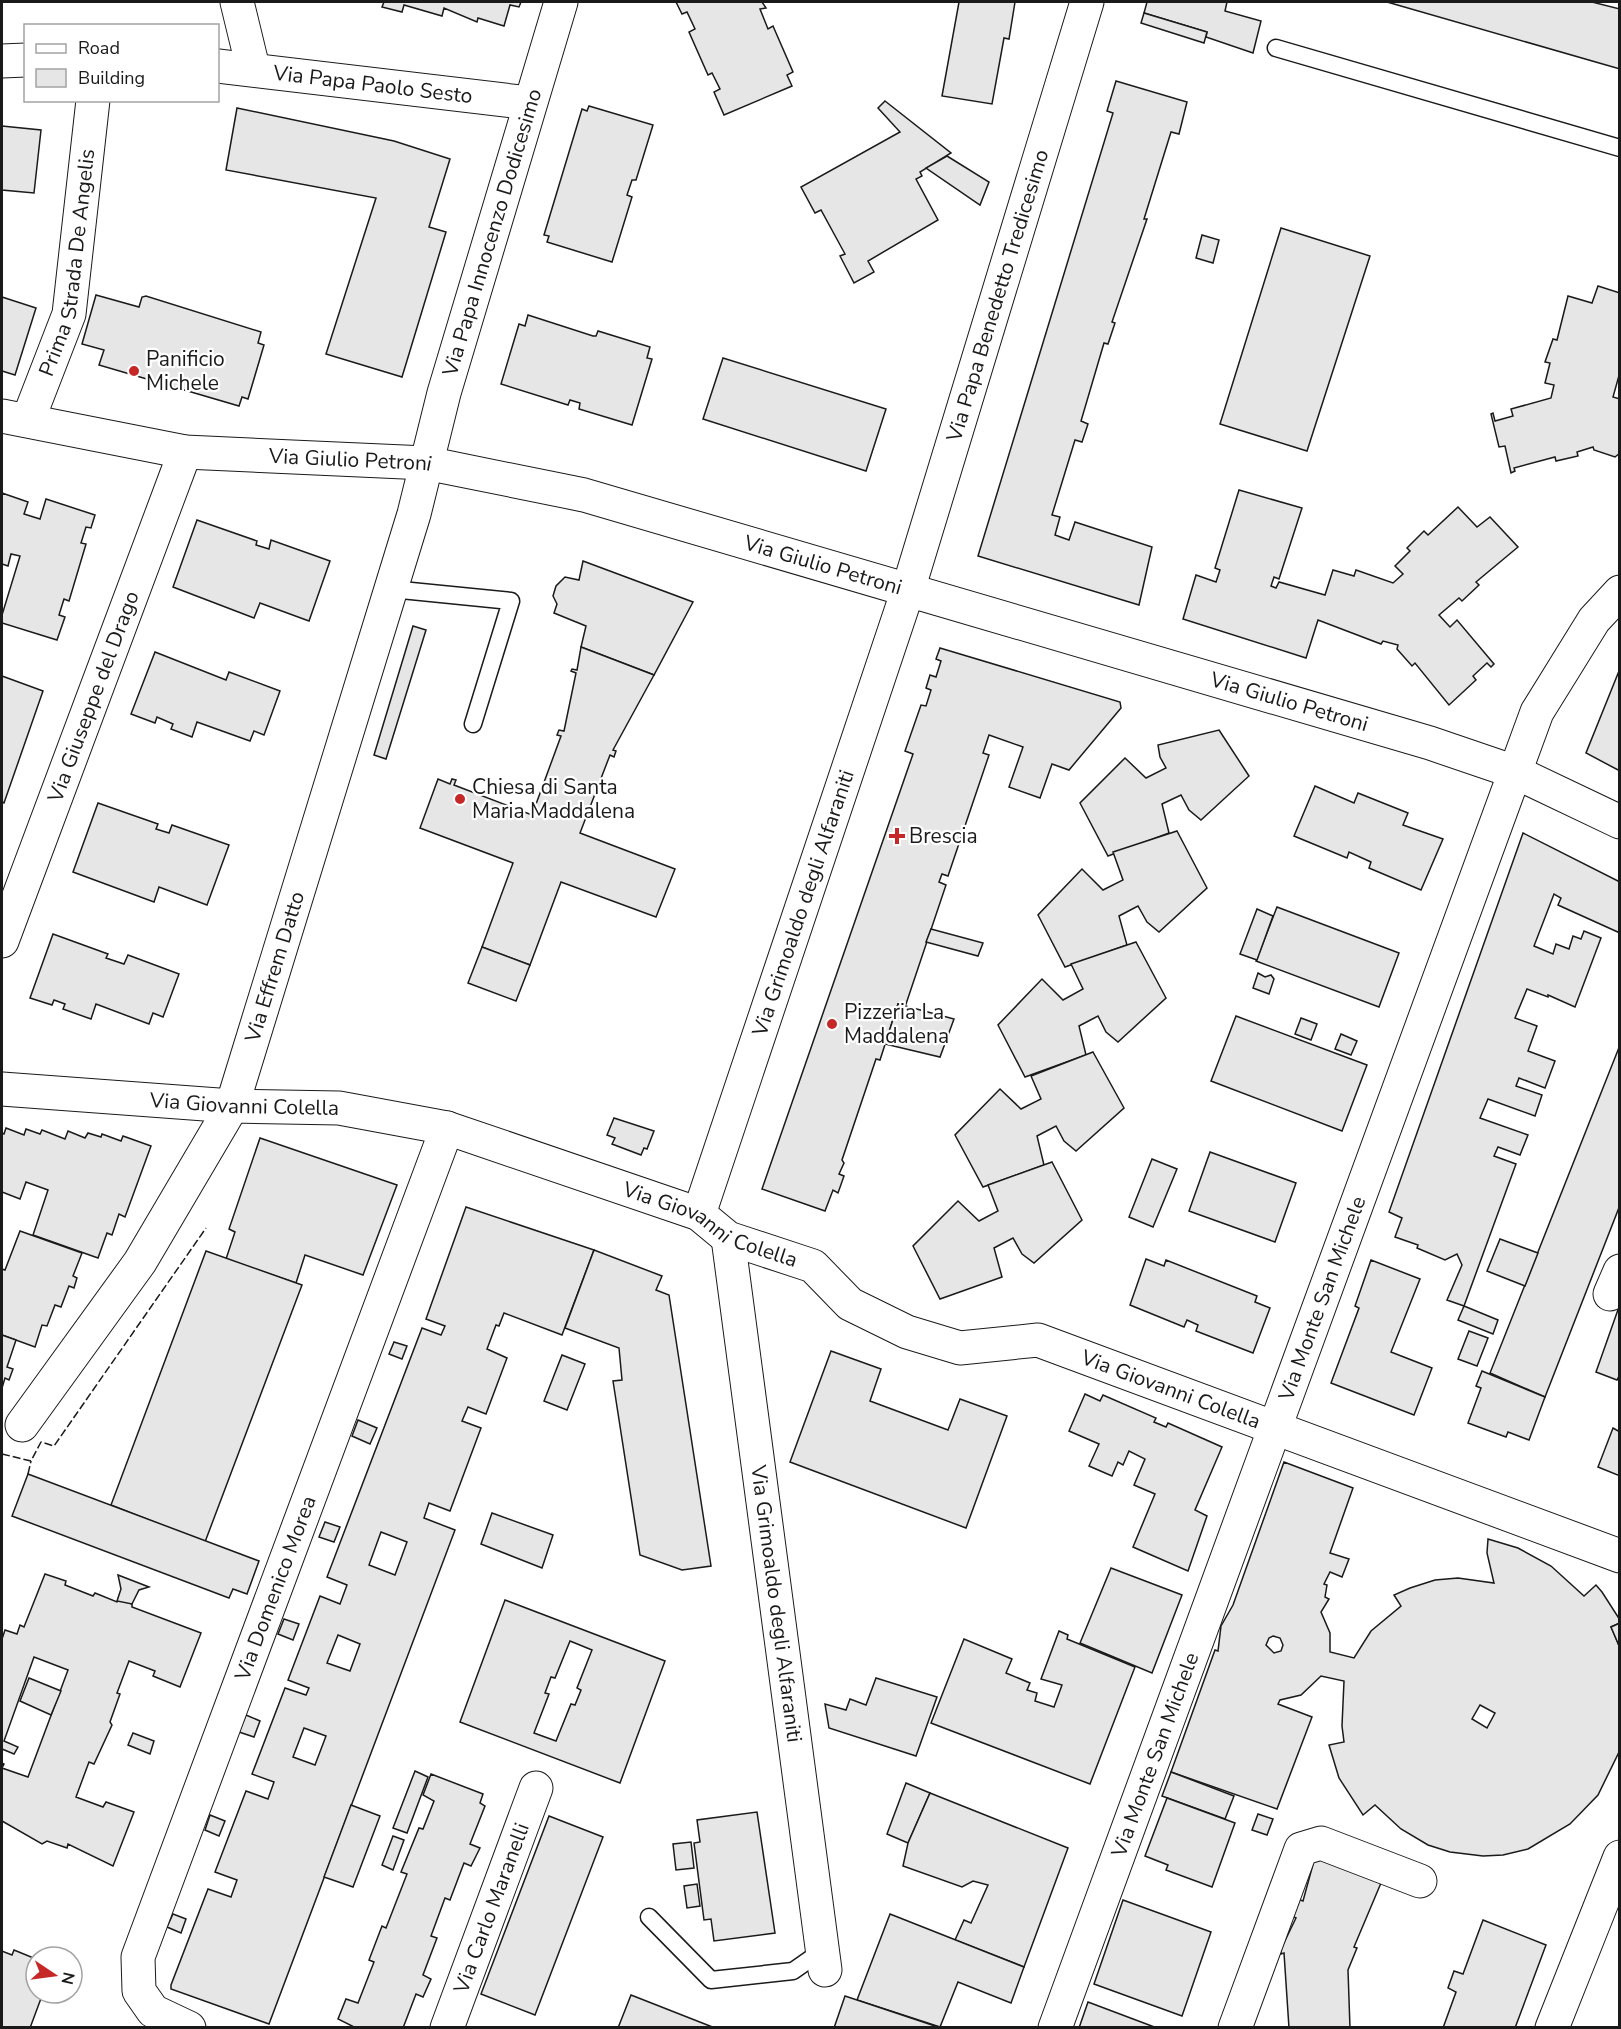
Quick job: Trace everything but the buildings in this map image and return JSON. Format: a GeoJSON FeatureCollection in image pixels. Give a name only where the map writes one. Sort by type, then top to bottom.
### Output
{"type":"FeatureCollection","features":[{"type":"Feature","properties":{"kind":"street"},"geometry":{"type":"LineString","coordinates":[[237,2],[253,68]]}},
{"type":"Feature","properties":{"kind":"street","name":"Via Papa Innocenzo Dodicesimo"},"geometry":{"type":"LineString","coordinates":[[426,463],[447,382],[561,2]]}},
{"type":"Feature","properties":{"kind":"street","name":"Via Papa Benedetto Tredicesimo"},"geometry":{"type":"LineString","coordinates":[[908,590],[1087,2]]}},
{"type":"Feature","properties":{"kind":"street"},"geometry":{"type":"LineString","coordinates":[[2,61],[24,60]]}},
{"type":"Feature","properties":{"kind":"street","name":"Via Papa Paolo Sesto"},"geometry":{"type":"LineString","coordinates":[[219,66],[253,68],[529,103]]}},
{"type":"Feature","properties":{"kind":"street","name":"Prima Strada De Angelis"},"geometry":{"type":"LineString","coordinates":[[15,418],[69,314],[93,102]]}},
{"type":"Feature","properties":{"kind":"street","name":"Via Giulio Petroni"},"geometry":{"type":"LineString","coordinates":[[15,418],[185,452],[426,463],[584,495],[1430,743],[1515,772],[1620,822]]}},
{"type":"Feature","properties":{"kind":"street","name":"Via Giuseppe del Drago"},"geometry":{"type":"LineString","coordinates":[[2,941],[185,452]]}},
{"type":"Feature","properties":{"kind":"street","name":"Via Effrem Datto"},"geometry":{"type":"LineString","coordinates":[[22,1425],[140,1262],[232,1106],[392,589],[426,463]]}},
{"type":"Feature","properties":{"kind":"street","name":"Via Grimoaldo degli Alfaraniti"},"geometry":{"type":"LineString","coordinates":[[699,1214],[908,590]]}},
{"type":"Feature","properties":{"kind":"street","name":"Via Monte San Michele"},"geometry":{"type":"LineString","coordinates":[[1055,2028],[1537,712],[1594,620],[1620,592]]}},
{"type":"Feature","properties":{"kind":"street","name":"Via Giovanni Colella"},"geometry":{"type":"LineString","coordinates":[[2,1089],[232,1106],[339,1108],[447,1128],[699,1214],[728,1238],[813,1266],[850,1304],[907,1332],[960,1348],[1038,1340],[1620,1556]]}},
{"type":"Feature","properties":{"kind":"street","name":"Via Domenico Morea"},"geometry":{"type":"LineString","coordinates":[[189,2028],[153,2011],[139,1991],[138,1957],[447,1128]]}},
{"type":"Feature","properties":{"kind":"street","name":"Via Grimoaldo degli Alfaraniti"},"geometry":{"type":"LineString","coordinates":[[728,1238],[824,1960]]}},
{"type":"Feature","properties":{"kind":"street","name":"Via Carlo Maranelli"},"geometry":{"type":"LineString","coordinates":[[447,2028],[536,1788]]}},
{"type":"Feature","properties":{"kind":"street"},"geometry":{"type":"LineString","coordinates":[[1235,2028],[1300,1848],[1321,1843],[1420,1881]]}},
{"type":"Feature","properties":{"kind":"street"},"geometry":{"type":"LineString","coordinates":[[1552,2028],[1620,1857]]}},
{"type":"Feature","properties":{"kind":"lane"},"geometry":{"type":"LineString","coordinates":[[1276,48],[1620,148]]}},
{"type":"Feature","properties":{"kind":"lane"},"geometry":{"type":"LineString","coordinates":[[392,589],[511,601],[473,724]]}},
{"type":"Feature","properties":{"kind":"lane"},"geometry":{"type":"LineString","coordinates":[[649,1917],[711,1980],[793,1971],[824,1960]]}},
{"type":"Feature","properties":{"kind":"fence"},"geometry":{"type":"LineString","coordinates":[[2,1454],[31,1461],[41,1442],[54,1446],[206,1228]]}},
{"type":"Feature","properties":{"kind":"fence"},"geometry":{"type":"LineString","coordinates":[[28,1474],[31,1461]]}},
{"type":"Feature","properties":{"kind":"place","name":"Panificio Michele"},"geometry":{"type":"Point","coordinates":[134,371]}},
{"type":"Feature","properties":{"kind":"place","name":"Chiesa di Santa Maria Maddalena"},"geometry":{"type":"Point","coordinates":[460,799]}},
{"type":"Feature","properties":{"kind":"place","name":"Brescia"},"geometry":{"type":"Point","coordinates":[897,836]}},
{"type":"Feature","properties":{"kind":"place","name":"Pizzeria La Maddalena"},"geometry":{"type":"Point","coordinates":[832,1024]}}]}
